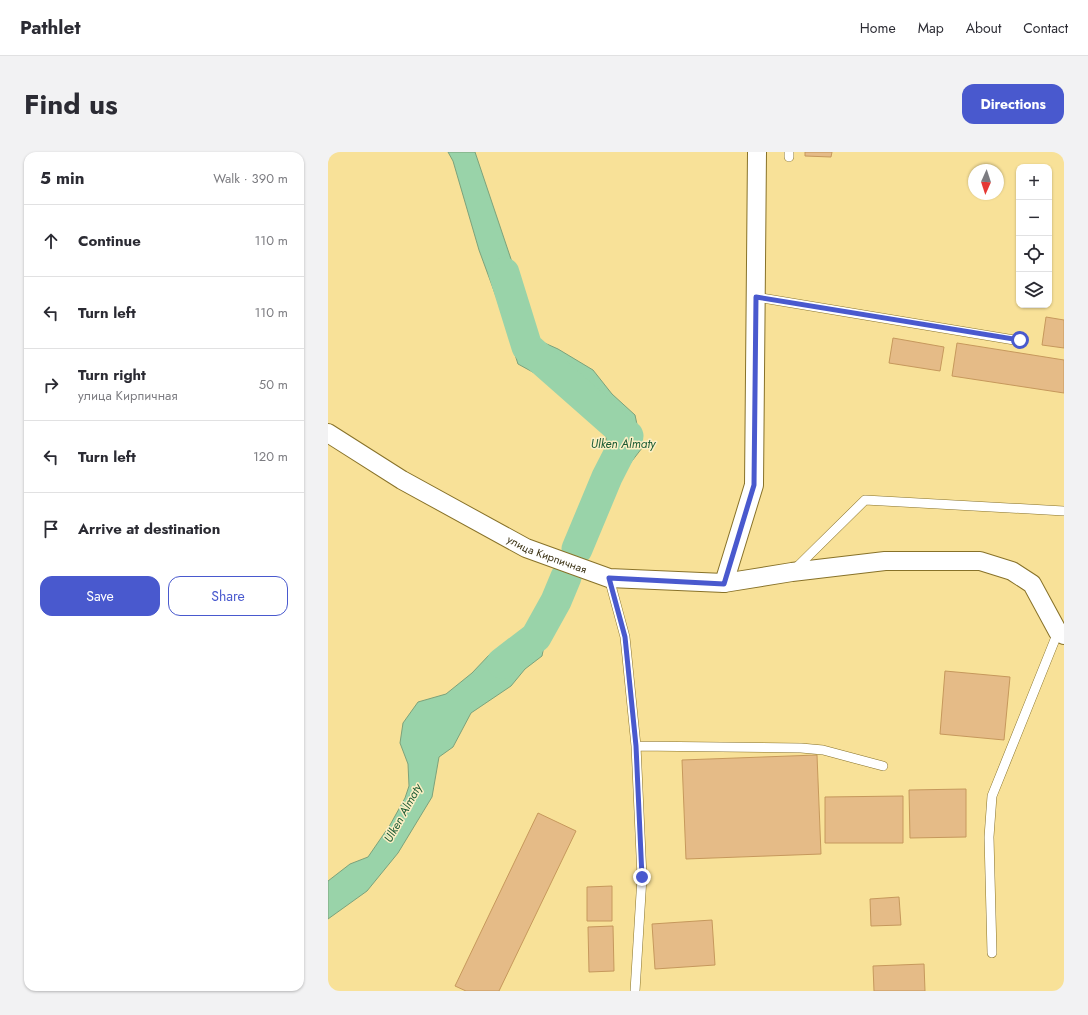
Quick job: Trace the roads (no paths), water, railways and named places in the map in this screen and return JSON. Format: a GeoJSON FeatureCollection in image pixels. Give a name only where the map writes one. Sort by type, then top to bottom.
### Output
{"type":"FeatureCollection","features":[{"type":"Feature","properties":{"kind":"street"},"geometry":{"type":"LineString","coordinates":[[724,584],[754,485],[757,152]]}},
{"type":"Feature","properties":{"kind":"street","name":"улица Кирпичная"},"geometry":{"type":"LineString","coordinates":[[328,433],[402,480],[526,548],[609,578],[724,584],[792,572],[885,561],[980,561],[1012,571],[1032,584],[1061,634]]}},
{"type":"Feature","properties":{"kind":"lane"},"geometry":{"type":"LineString","coordinates":[[756,297],[1020,340]]}},
{"type":"Feature","properties":{"kind":"lane"},"geometry":{"type":"LineString","coordinates":[[792,572],[866,500],[1064,511]]}},
{"type":"Feature","properties":{"kind":"lane"},"geometry":{"type":"LineString","coordinates":[[609,578],[625,637],[636,746],[642,877],[635,991]]}},
{"type":"Feature","properties":{"kind":"lane"},"geometry":{"type":"LineString","coordinates":[[992,953],[989,837],[992,796],[1061,634]]}},
{"type":"Feature","properties":{"kind":"lane"},"geometry":{"type":"LineString","coordinates":[[636,746],[823,750],[883,766]]}},
{"type":"Feature","properties":{"kind":"water","name":"Ulken Almaty"},"geometry":{"type":"Polygon","coordinates":[[[448,152],[475,152],[516,274],[516,318],[529,336],[558,349],[593,370],[612,394],[635,415],[642,448],[615,483],[594,482],[605,457],[607,427],[593,405],[518,364],[479,250],[453,161],[448,152]]]}},
{"type":"Feature","properties":{"kind":"water"},"geometry":{"type":"Polygon","coordinates":[[[524,633],[545,641],[542,656],[525,669],[511,686],[471,713],[453,747],[439,757],[432,797],[398,853],[367,891],[328,919],[328,881],[350,864],[368,857],[390,825],[405,798],[409,786],[408,764],[400,743],[403,723],[418,702],[446,694],[472,673],[490,654],[520,637],[524,633]]]}},
{"type":"Feature","properties":{"kind":"waterway","name":"Ulken Almaty"},"geometry":{"type":"LineString","coordinates":[[504,273],[527,347],[628,436],[607,477],[577,549]]}},
{"type":"Feature","properties":{"kind":"waterway","name":"Ulken Almaty"},"geometry":{"type":"LineString","coordinates":[[502,663],[536,637],[556,601],[566,577]]}}]}
